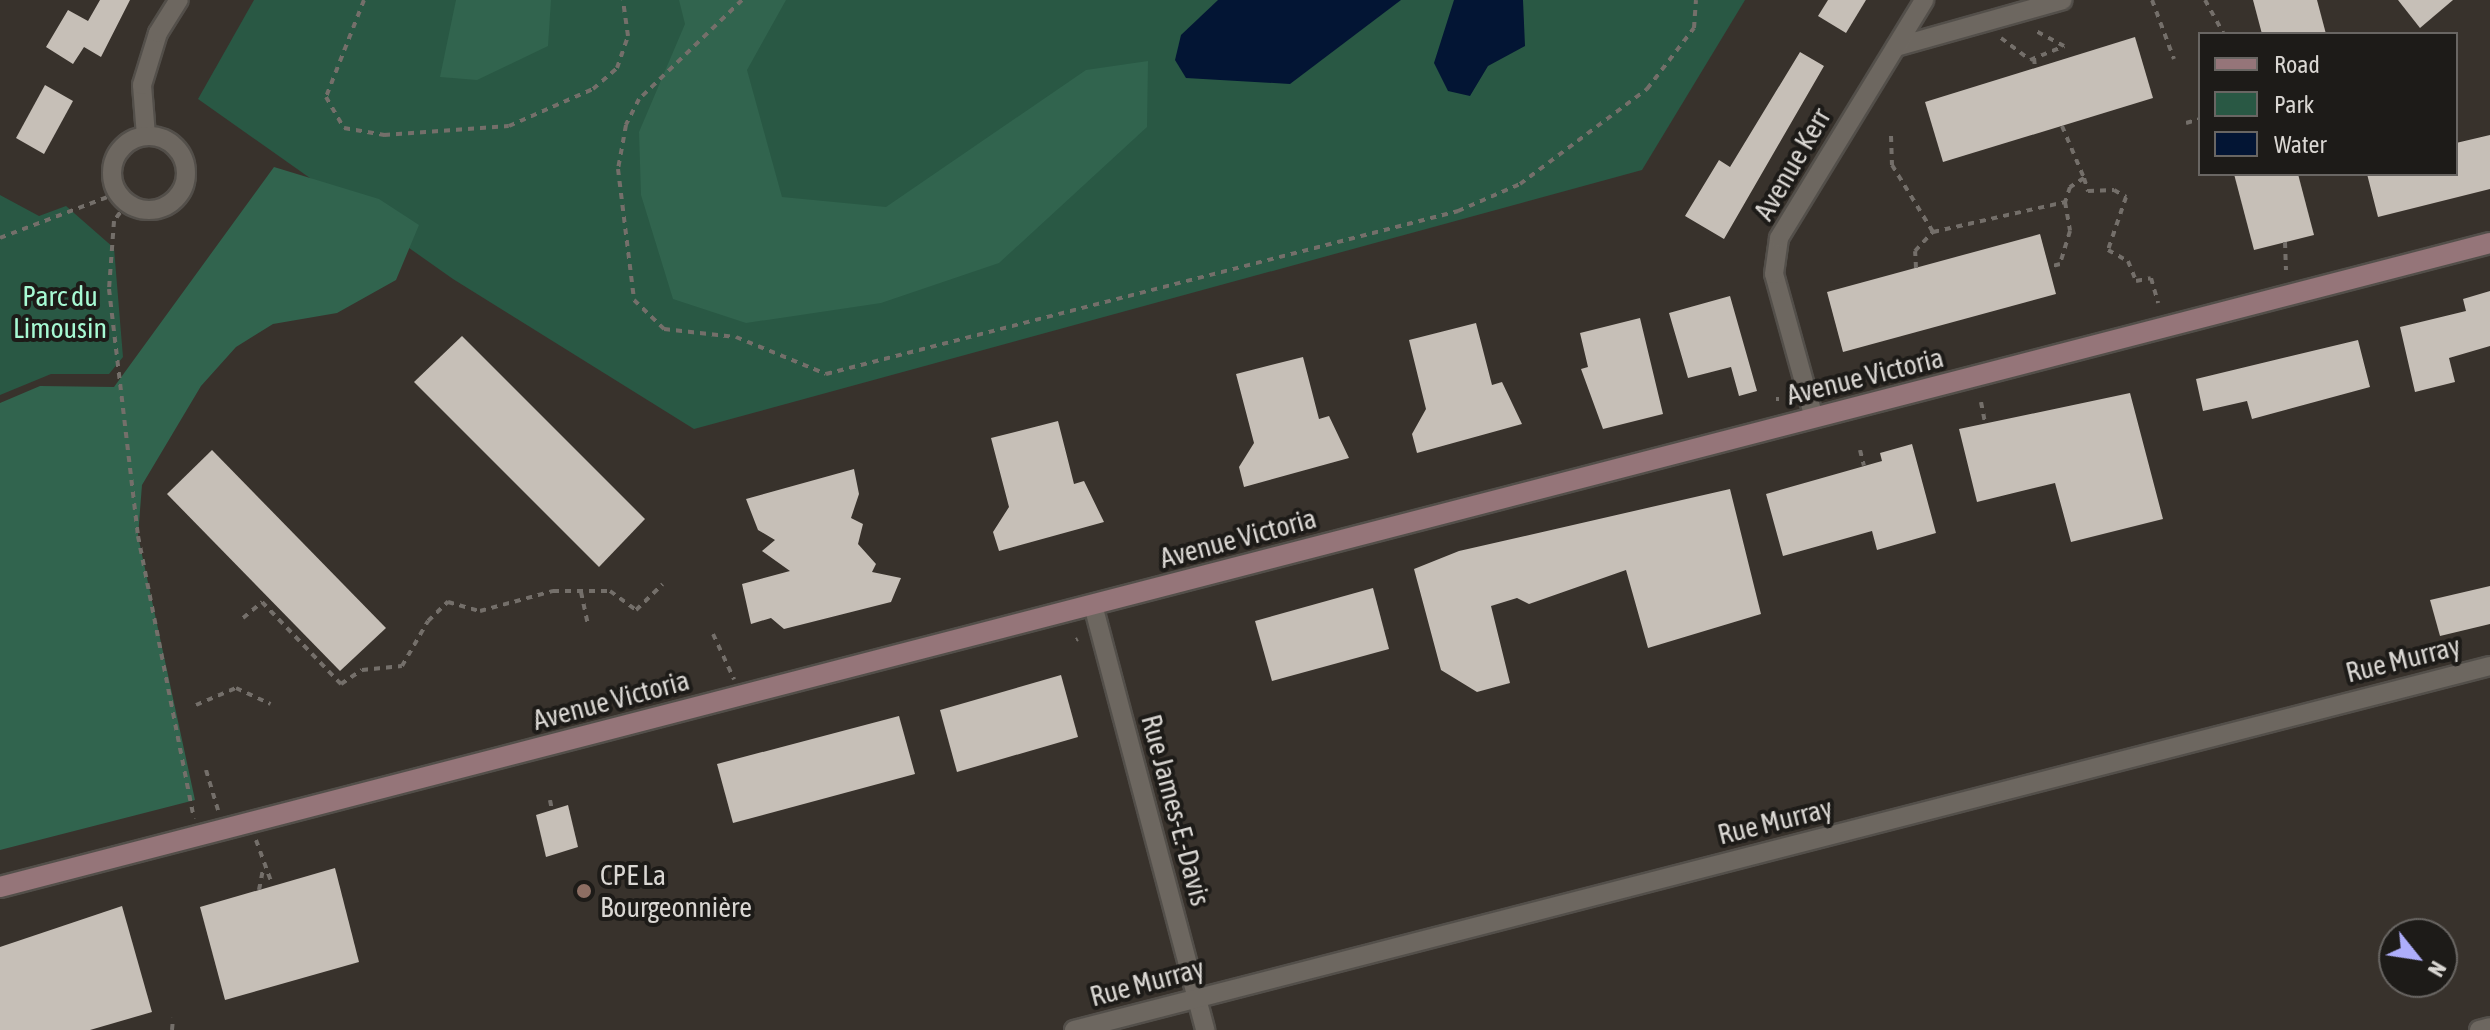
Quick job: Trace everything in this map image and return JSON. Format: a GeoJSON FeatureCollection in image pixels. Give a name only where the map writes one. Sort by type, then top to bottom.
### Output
{"type":"FeatureCollection","features":[{"type":"Feature","properties":{"kind":"street"},"geometry":{"type":"LineString","coordinates":[[146,136],[142,85],[158,33],[179,0]]}},
{"type":"Feature","properties":{"kind":"street","name":"Avenue Kerr"},"geometry":{"type":"LineString","coordinates":[[1814,418],[1774,274],[1779,238],[1924,0]]}},
{"type":"Feature","properties":{"kind":"street"},"geometry":{"type":"LineString","coordinates":[[1896,47],[2063,0]]}},
{"type":"Feature","properties":{"kind":"street"},"geometry":{"type":"LineString","coordinates":[[146,136],[178,149],[185,182],[163,207],[123,198],[116,157],[146,136]]}},
{"type":"Feature","properties":{"kind":"street","name":"Avenue Victoria"},"geometry":{"type":"LineString","coordinates":[[0,887],[2490,243]]}},
{"type":"Feature","properties":{"kind":"street","name":"Rue James-E.-Davis"},"geometry":{"type":"LineString","coordinates":[[1093,605],[1205,1030]]}},
{"type":"Feature","properties":{"kind":"street","name":"Rue Murray"},"geometry":{"type":"LineString","coordinates":[[1074,1030],[2490,666]]}},
{"type":"Feature","properties":{"kind":"street"},"geometry":{"type":"LineString","coordinates":[[2479,1030],[2490,1027]]}},
{"type":"Feature","properties":{"kind":"path"},"geometry":{"type":"LineString","coordinates":[[364,0],[326,97],[344,128],[384,135],[509,126],[593,89],[617,68],[628,36],[623,0]]}},
{"type":"Feature","properties":{"kind":"path"},"geometry":{"type":"LineString","coordinates":[[742,0],[639,99],[626,125],[618,169],[634,300],[664,329],[736,337],[826,374],[1458,211],[1520,184],[1647,89],[1694,28],[1696,0]]}},
{"type":"Feature","properties":{"kind":"path"},"geometry":{"type":"LineString","coordinates":[[2152,0],[2174,59]]}},
{"type":"Feature","properties":{"kind":"path"},"geometry":{"type":"LineString","coordinates":[[2205,0],[2223,32]]}},
{"type":"Feature","properties":{"kind":"path"},"geometry":{"type":"LineString","coordinates":[[2029,29],[2065,41],[2034,58]]}},
{"type":"Feature","properties":{"kind":"path"},"geometry":{"type":"LineString","coordinates":[[1999,36],[2034,58]]}},
{"type":"Feature","properties":{"kind":"path"},"geometry":{"type":"LineString","coordinates":[[2034,58],[2035,68]]}},
{"type":"Feature","properties":{"kind":"path"},"geometry":{"type":"LineString","coordinates":[[2186,123],[2198,120]]}},
{"type":"Feature","properties":{"kind":"path"},"geometry":{"type":"LineString","coordinates":[[2062,126],[2088,191],[2126,197],[2108,250],[2128,261],[2136,281],[2151,278],[2158,303]]}},
{"type":"Feature","properties":{"kind":"path"},"geometry":{"type":"LineString","coordinates":[[1891,136],[1892,165],[1933,232]]}},
{"type":"Feature","properties":{"kind":"path"},"geometry":{"type":"LineString","coordinates":[[2049,267],[2060,264],[2070,231],[2065,202],[2070,187],[2084,178]]}},
{"type":"Feature","properties":{"kind":"path"},"geometry":{"type":"LineString","coordinates":[[0,238],[123,198]]}},
{"type":"Feature","properties":{"kind":"path"},"geometry":{"type":"LineString","coordinates":[[123,198],[114,221],[111,304],[138,536],[197,836]]}},
{"type":"Feature","properties":{"kind":"path"},"geometry":{"type":"LineString","coordinates":[[1916,268],[1915,251],[1933,232],[2065,202]]}},
{"type":"Feature","properties":{"kind":"path"},"geometry":{"type":"LineString","coordinates":[[2285,242],[2286,270]]}},
{"type":"Feature","properties":{"kind":"path"},"geometry":{"type":"LineString","coordinates":[[1981,402],[1985,422]]}},
{"type":"Feature","properties":{"kind":"path"},"geometry":{"type":"LineString","coordinates":[[1860,450],[1864,466]]}},
{"type":"Feature","properties":{"kind":"path"},"geometry":{"type":"LineString","coordinates":[[262,602],[341,684],[362,670],[402,666],[428,621],[448,602],[494,610],[581,591],[610,591],[636,610],[663,584]]}},
{"type":"Feature","properties":{"kind":"path"},"geometry":{"type":"LineString","coordinates":[[581,591],[588,625]]}},
{"type":"Feature","properties":{"kind":"path"},"geometry":{"type":"LineString","coordinates":[[243,618],[268,597]]}},
{"type":"Feature","properties":{"kind":"path"},"geometry":{"type":"LineString","coordinates":[[713,634],[742,695]]}},
{"type":"Feature","properties":{"kind":"path"},"geometry":{"type":"LineString","coordinates":[[196,705],[236,688],[271,704]]}},
{"type":"Feature","properties":{"kind":"path"},"geometry":{"type":"LineString","coordinates":[[206,770],[224,829]]}},
{"type":"Feature","properties":{"kind":"path"},"geometry":{"type":"LineString","coordinates":[[550,800],[552,810]]}},
{"type":"Feature","properties":{"kind":"path"},"geometry":{"type":"LineString","coordinates":[[251,822],[272,884]]}},
{"type":"Feature","properties":{"kind":"path"},"geometry":{"type":"LineString","coordinates":[[259,890],[264,866]]}},
{"type":"Feature","properties":{"kind":"path"},"geometry":{"type":"LineString","coordinates":[[172,1030],[173,1018]]}},
{"type":"Feature","properties":{"kind":"green space"},"geometry":{"type":"Polygon","coordinates":[[[254,0],[1745,0],[1642,170],[694,429],[453,279],[198,99],[254,0]]]}},
{"type":"Feature","properties":{"kind":"green space"},"geometry":{"type":"Polygon","coordinates":[[[456,0],[551,0],[548,46],[477,80],[440,77],[456,0]]]}},
{"type":"Feature","properties":{"kind":"green space"},"geometry":{"type":"Polygon","coordinates":[[[679,0],[786,0],[747,70],[782,197],[886,207],[1086,70],[1148,61],[1147,127],[999,263],[881,303],[746,323],[673,299],[641,195],[639,132],[685,24],[679,0]]]}},
{"type":"Feature","properties":{"kind":"green space"},"geometry":{"type":"Polygon","coordinates":[[[274,167],[379,199],[419,225],[396,280],[337,313],[273,324],[236,347],[201,386],[142,485],[138,536],[195,800],[0,850],[0,403],[40,386],[114,387],[274,167]]]}},
{"type":"Feature","properties":{"kind":"green space","name":"Parc du Limousin"},"geometry":{"type":"Polygon","coordinates":[[[0,195],[39,216],[66,206],[114,248],[123,357],[109,374],[51,374],[0,395],[0,195]]]}},
{"type":"Feature","properties":{"kind":"water"},"geometry":{"type":"Polygon","coordinates":[[[1218,0],[1401,0],[1290,84],[1186,78],[1175,60],[1181,35],[1218,0]]]}},
{"type":"Feature","properties":{"kind":"water"},"geometry":{"type":"Polygon","coordinates":[[[1454,0],[1523,0],[1525,46],[1488,66],[1470,96],[1448,91],[1434,63],[1454,0]]]}},
{"type":"Feature","properties":{"kind":"building"},"geometry":{"type":"Polygon","coordinates":[[[100,0],[130,0],[101,57],[84,47],[73,64],[46,47],[68,10],[88,21],[100,0]]]}},
{"type":"Feature","properties":{"kind":"building"},"geometry":{"type":"Polygon","coordinates":[[[1828,0],[1866,0],[1846,33],[1818,16],[1828,0]]]}},
{"type":"Feature","properties":{"kind":"building"},"geometry":{"type":"Polygon","coordinates":[[[2253,0],[2317,0],[2325,32],[2261,32],[2253,0]]]}},
{"type":"Feature","properties":{"kind":"building"},"geometry":{"type":"Polygon","coordinates":[[[2398,0],[2453,0],[2420,28],[2398,0]]]}},
{"type":"Feature","properties":{"kind":"building"},"geometry":{"type":"Polygon","coordinates":[[[2135,37],[2153,98],[1943,162],[1925,102],[2135,37]]]}},
{"type":"Feature","properties":{"kind":"building"},"geometry":{"type":"Polygon","coordinates":[[[1800,52],[1824,66],[1724,239],[1685,216],[1719,160],[1730,167],[1800,52]]]}},
{"type":"Feature","properties":{"kind":"building"},"geometry":{"type":"Polygon","coordinates":[[[45,85],[73,101],[44,154],[16,138],[45,85]]]}},
{"type":"Feature","properties":{"kind":"building"},"geometry":{"type":"Polygon","coordinates":[[[2490,135],[2490,189],[2378,217],[2368,176],[2458,176],[2458,143],[2490,135]]]}},
{"type":"Feature","properties":{"kind":"building"},"geometry":{"type":"Polygon","coordinates":[[[2235,176],[2299,176],[2314,235],[2254,250],[2235,176]]]}},
{"type":"Feature","properties":{"kind":"building"},"geometry":{"type":"Polygon","coordinates":[[[2040,234],[2056,294],[1843,352],[1827,292],[2040,234]]]}},
{"type":"Feature","properties":{"kind":"building"},"geometry":{"type":"Polygon","coordinates":[[[2490,291],[2490,346],[2449,358],[2455,382],[2415,392],[2400,327],[2466,311],[2463,299],[2490,291]]]}},
{"type":"Feature","properties":{"kind":"building"},"geometry":{"type":"Polygon","coordinates":[[[1730,296],[1757,391],[1739,396],[1731,367],[1688,378],[1669,313],[1730,296]]]}},
{"type":"Feature","properties":{"kind":"building"},"geometry":{"type":"Polygon","coordinates":[[[1640,318],[1663,414],[1603,429],[1581,369],[1588,367],[1580,333],[1640,318]]]}},
{"type":"Feature","properties":{"kind":"building"},"geometry":{"type":"Polygon","coordinates":[[[1476,323],[1492,385],[1502,382],[1522,424],[1417,453],[1412,434],[1426,409],[1409,340],[1476,323]]]}},
{"type":"Feature","properties":{"kind":"building"},"geometry":{"type":"Polygon","coordinates":[[[462,336],[645,519],[599,567],[414,382],[462,336]]]}},
{"type":"Feature","properties":{"kind":"building"},"geometry":{"type":"Polygon","coordinates":[[[2358,340],[2370,387],[2252,419],[2247,401],[2203,411],[2196,379],[2358,340]]]}},
{"type":"Feature","properties":{"kind":"building"},"geometry":{"type":"Polygon","coordinates":[[[1303,357],[1319,419],[1329,416],[1349,458],[1244,487],[1239,467],[1254,443],[1236,374],[1303,357]]]}},
{"type":"Feature","properties":{"kind":"building"},"geometry":{"type":"Polygon","coordinates":[[[2130,393],[2163,519],[2071,542],[2055,483],[1977,502],[1959,429],[2130,393]]]}},
{"type":"Feature","properties":{"kind":"building"},"geometry":{"type":"Polygon","coordinates":[[[1058,421],[1074,484],[1084,481],[1104,522],[999,551],[993,532],[1009,507],[991,438],[1058,421]]]}},
{"type":"Feature","properties":{"kind":"building"},"geometry":{"type":"Polygon","coordinates":[[[1912,444],[1936,533],[1877,550],[1872,531],[1783,556],[1766,494],[1882,461],[1880,453],[1912,444]]]}},
{"type":"Feature","properties":{"kind":"building"},"geometry":{"type":"Polygon","coordinates":[[[212,450],[386,628],[340,671],[167,494],[212,450]]]}},
{"type":"Feature","properties":{"kind":"building"},"geometry":{"type":"Polygon","coordinates":[[[854,469],[859,494],[851,518],[863,524],[858,544],[876,564],[872,572],[901,578],[891,602],[784,629],[771,618],[751,624],[742,584],[790,571],[762,551],[775,540],[758,530],[746,499],[854,469]]]}},
{"type":"Feature","properties":{"kind":"building"},"geometry":{"type":"Polygon","coordinates":[[[1730,489],[1761,614],[1648,648],[1626,570],[1529,604],[1517,598],[1491,606],[1510,683],[1477,692],[1441,670],[1414,569],[1459,551],[1730,489]]]}},
{"type":"Feature","properties":{"kind":"building"},"geometry":{"type":"Polygon","coordinates":[[[2490,586],[2490,624],[2440,636],[2430,600],[2490,586]]]}},
{"type":"Feature","properties":{"kind":"building"},"geometry":{"type":"Polygon","coordinates":[[[1373,588],[1389,649],[1272,681],[1255,621],[1373,588]]]}},
{"type":"Feature","properties":{"kind":"building"},"geometry":{"type":"Polygon","coordinates":[[[1061,675],[1078,737],[957,772],[940,710],[1061,675]]]}},
{"type":"Feature","properties":{"kind":"building"},"geometry":{"type":"Polygon","coordinates":[[[899,716],[915,774],[733,823],[717,764],[899,716]]]}},
{"type":"Feature","properties":{"kind":"building"},"geometry":{"type":"Polygon","coordinates":[[[568,805],[578,847],[546,857],[536,815],[568,805]]]}},
{"type":"Feature","properties":{"kind":"building"},"geometry":{"type":"Polygon","coordinates":[[[335,868],[359,962],[225,1000],[200,907],[335,868]]]}},
{"type":"Feature","properties":{"kind":"building"},"geometry":{"type":"Polygon","coordinates":[[[122,906],[152,1012],[90,1030],[0,1030],[0,947],[122,906]]]}},
{"type":"Feature","properties":{"kind":"place","name":"CPE La Bourgeonnière"},"geometry":{"type":"Point","coordinates":[584,891]}}]}
